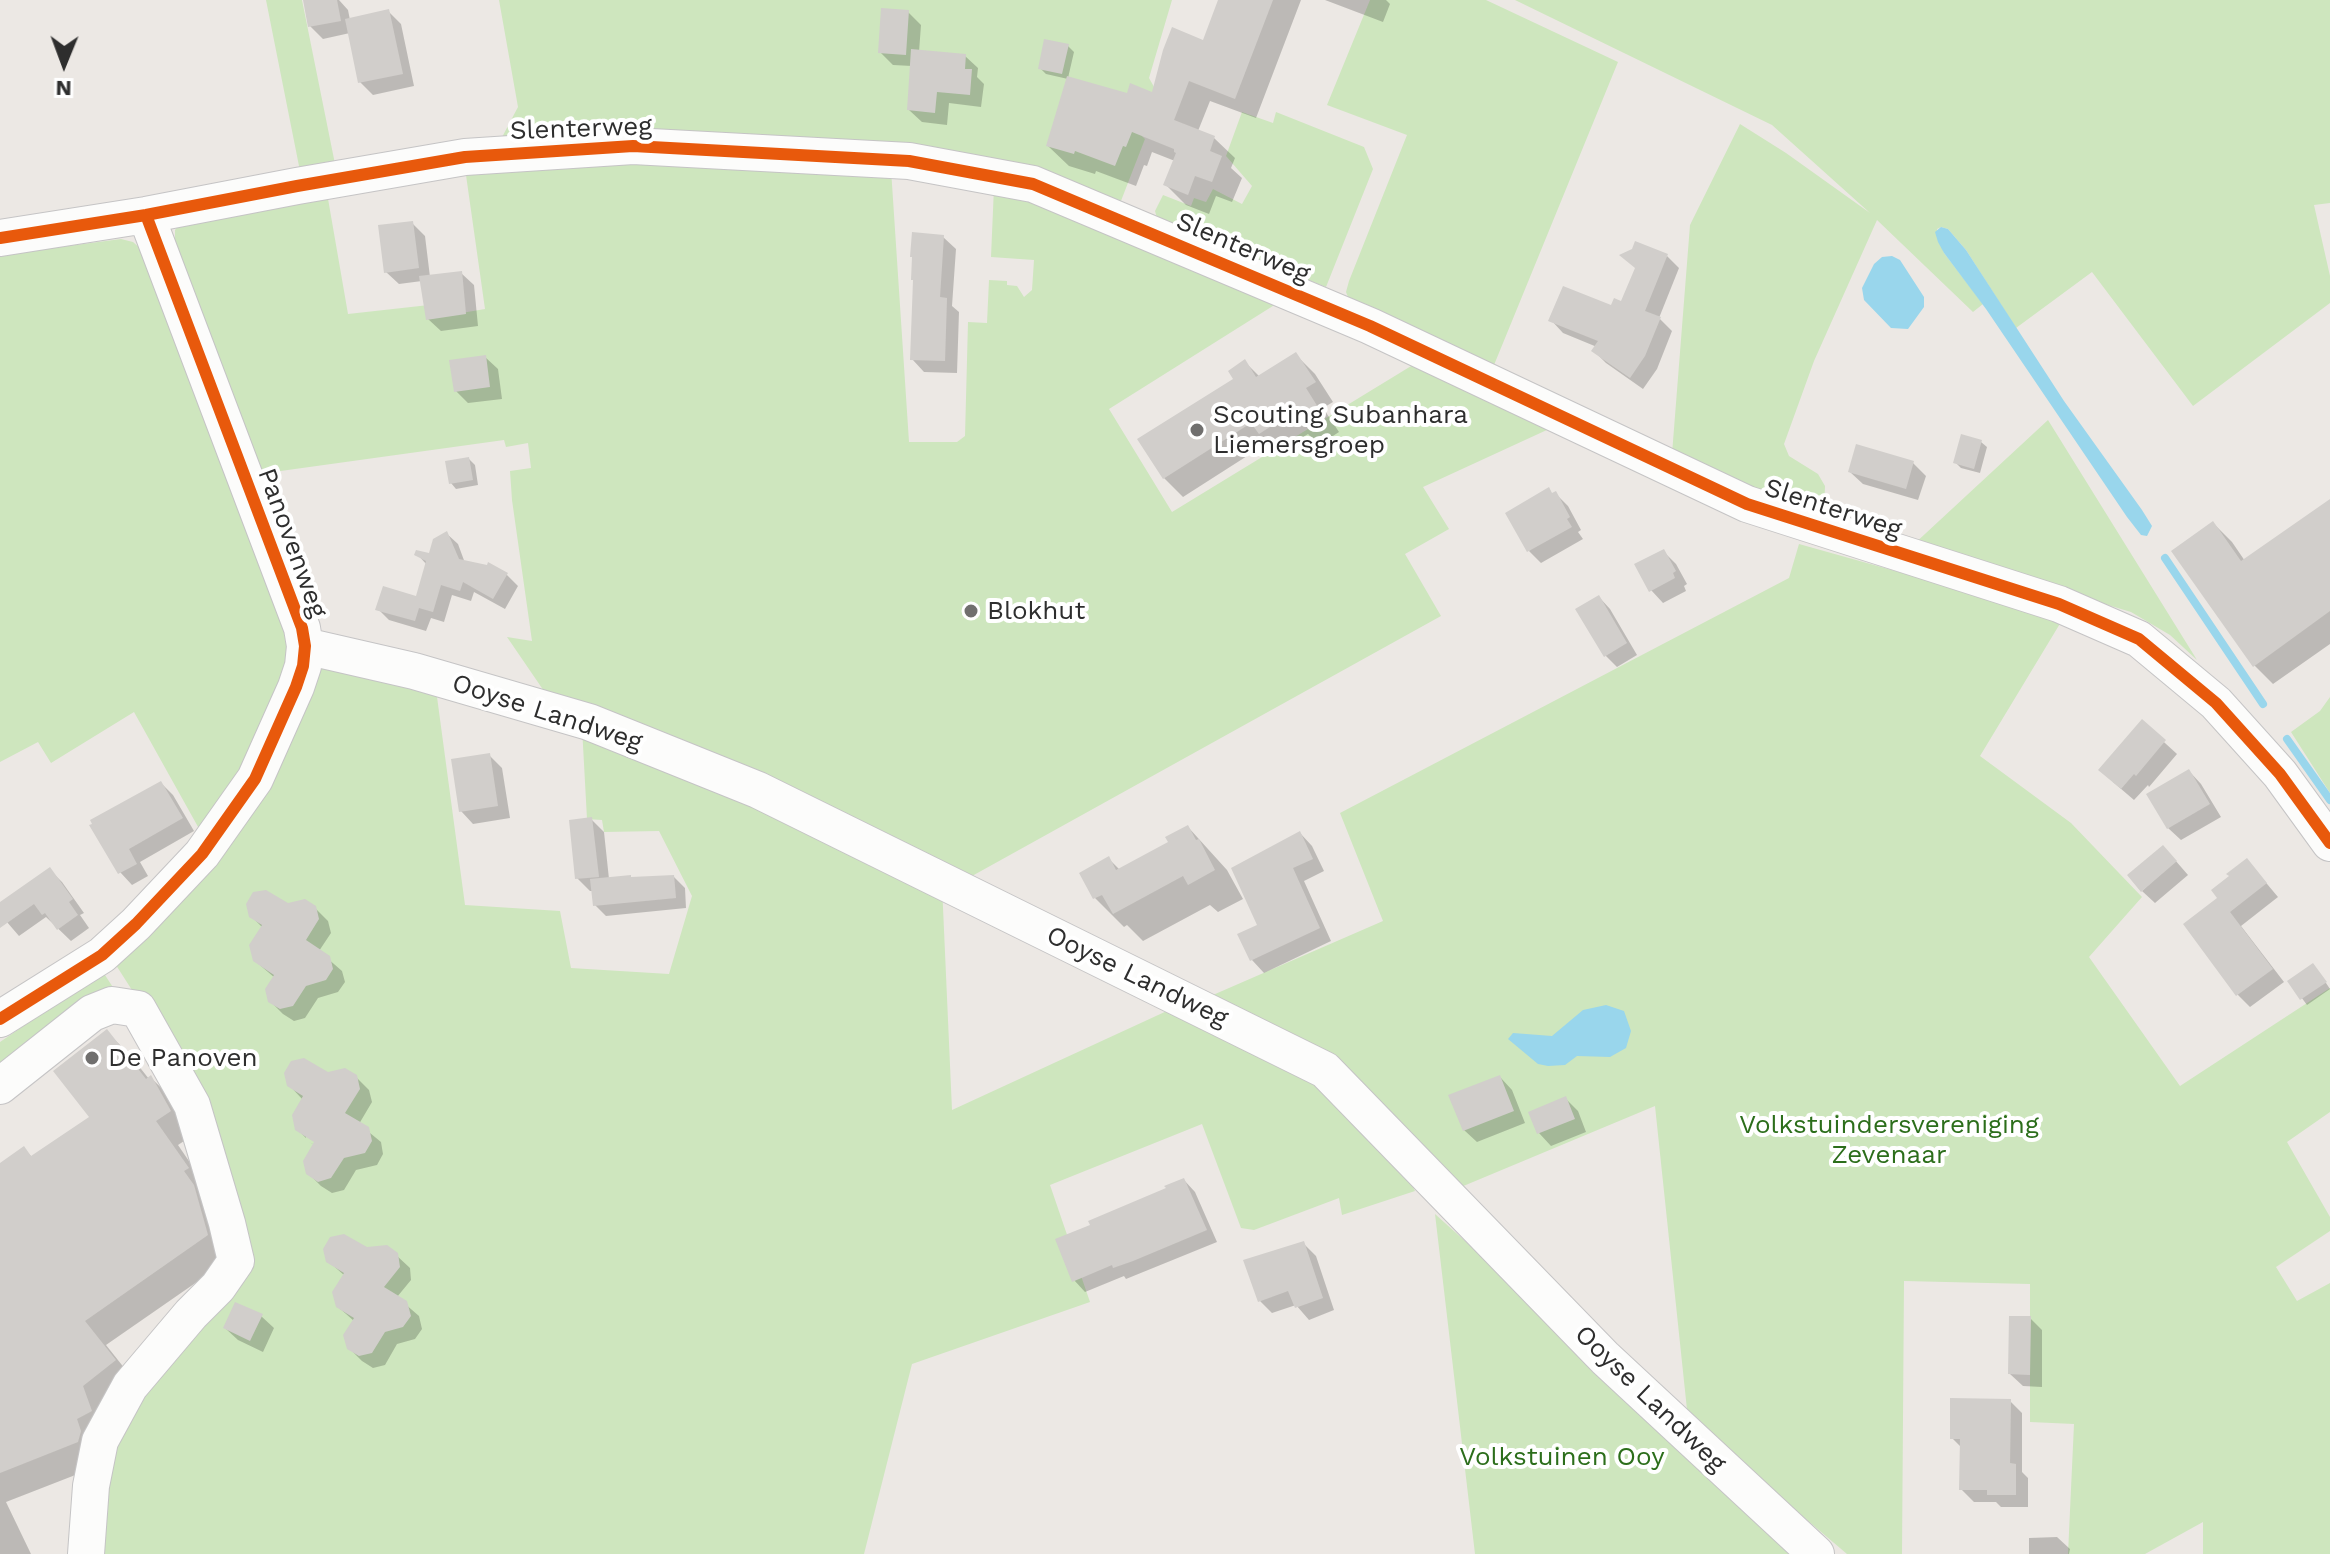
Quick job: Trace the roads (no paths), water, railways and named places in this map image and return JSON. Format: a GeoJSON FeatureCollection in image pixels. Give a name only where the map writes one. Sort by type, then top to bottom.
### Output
{"type":"FeatureCollection","features":[{"type":"Feature","properties":{"kind":"street","name":"Slenterweg"},"geometry":{"type":"LineString","coordinates":[[0,238],[465,157],[633,146],[909,161],[1033,184],[1370,326],[1747,504],[2059,604],[2139,639],[2216,703],[2280,774],[2330,843]]}},
{"type":"Feature","properties":{"kind":"street","name":"Panovenweg"},"geometry":{"type":"LineString","coordinates":[[0,1019],[102,955],[202,854],[255,779],[303,666],[305,646],[302,628],[146,215]]}},
{"type":"Feature","properties":{"kind":"street","name":"Ooyse Landweg"},"geometry":{"type":"LineString","coordinates":[[305,646],[414,671],[589,722],[758,790],[1325,1070],[1605,1358],[1816,1554]]}},
{"type":"Feature","properties":{"kind":"street"},"geometry":{"type":"LineString","coordinates":[[0,1086],[92,1013],[112,1005],[138,1009],[192,1105],[236,1261],[218,1287],[130,1386],[100,1441],[91,1486],[86,1554]]}},
{"type":"Feature","properties":{"kind":"water"},"geometry":{"type":"Polygon","coordinates":[[[1941,227],[1948,229],[1966,250],[2064,401],[2142,510],[2152,526],[2147,536],[2141,535],[2127,517],[1986,309],[1944,253],[1935,232],[1941,227]]]}},
{"type":"Feature","properties":{"kind":"water"},"geometry":{"type":"Polygon","coordinates":[[[1892,256],[1900,260],[1924,297],[1924,307],[1908,329],[1891,328],[1864,300],[1862,288],[1874,264],[1882,257],[1892,256]]]}},
{"type":"Feature","properties":{"kind":"water"},"geometry":{"type":"Polygon","coordinates":[[[1606,1005],[1624,1011],[1631,1031],[1626,1048],[1610,1057],[1577,1056],[1565,1065],[1548,1066],[1538,1064],[1508,1039],[1513,1033],[1552,1036],[1583,1010],[1606,1005]]]}},
{"type":"Feature","properties":{"kind":"waterway"},"geometry":{"type":"LineString","coordinates":[[2165,558],[2263,704]]}},
{"type":"Feature","properties":{"kind":"waterway"},"geometry":{"type":"LineString","coordinates":[[2287,739],[2330,800]]}},
{"type":"Feature","properties":{"kind":"place","name":"Scouting Subanhara Liemersgroep"},"geometry":{"type":"Point","coordinates":[1197,430]}},
{"type":"Feature","properties":{"kind":"place","name":"Blokhut"},"geometry":{"type":"Point","coordinates":[971,611]}},
{"type":"Feature","properties":{"kind":"place","name":"De Panoven"},"geometry":{"type":"Point","coordinates":[92,1058]}},
{"type":"Feature","properties":{"kind":"park label","name":"Volkstuindersvereniging Zevenaar"},"geometry":{"type":"Point","coordinates":[1889,1140]}},
{"type":"Feature","properties":{"kind":"park label","name":"Volkstuinen Ooy"},"geometry":{"type":"Point","coordinates":[1562,1457]}}]}
